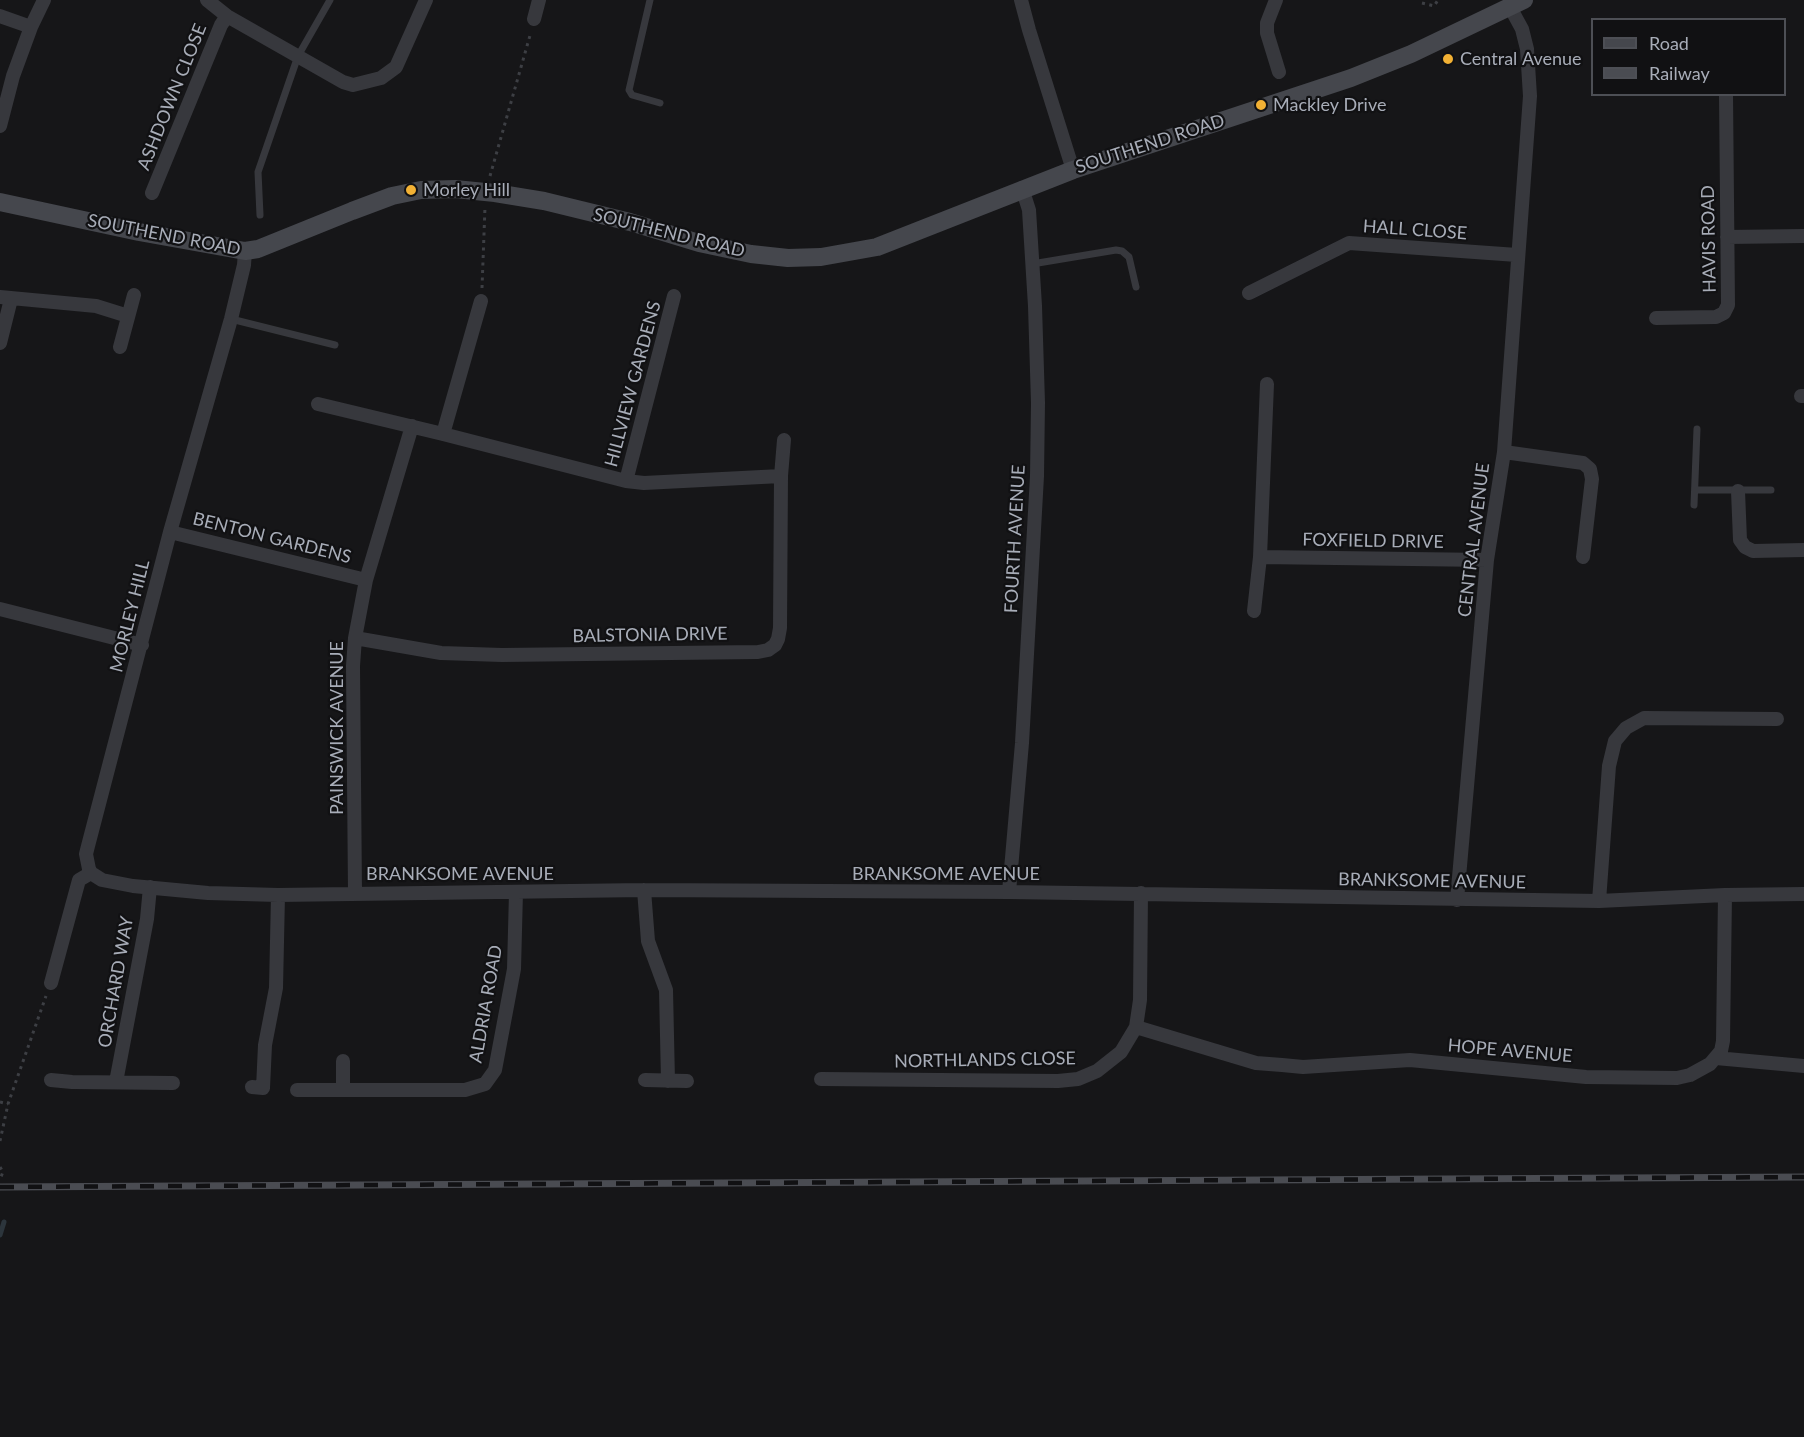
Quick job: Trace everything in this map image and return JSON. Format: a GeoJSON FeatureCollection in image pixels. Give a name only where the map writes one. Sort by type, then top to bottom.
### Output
{"type":"FeatureCollection","features":[{"type":"Feature","properties":{"kind":"street"},"geometry":{"type":"LineString","coordinates":[[0,126],[8,92],[31,27],[44,0]]}},
{"type":"Feature","properties":{"kind":"street"},"geometry":{"type":"LineString","coordinates":[[207,0],[227,16],[343,82],[353,85],[381,78],[396,67],[426,0]]}},
{"type":"Feature","properties":{"kind":"street"},"geometry":{"type":"LineString","coordinates":[[534,20],[539,0]]}},
{"type":"Feature","properties":{"kind":"street"},"geometry":{"type":"LineString","coordinates":[[1021,0],[1073,170]]}},
{"type":"Feature","properties":{"kind":"street"},"geometry":{"type":"LineString","coordinates":[[1276,0],[1267,23],[1279,72]]}},
{"type":"Feature","properties":{"kind":"street","name":"SOUTHEND ROAD"},"geometry":{"type":"LineString","coordinates":[[0,202],[245,251],[258,249],[392,196],[422,190],[454,189],[544,201],[630,222],[699,243],[751,254],[788,258],[821,257],[877,247],[1022,188],[1351,78],[1411,54],[1517,4]]}},
{"type":"Feature","properties":{"kind":"street","name":"CENTRAL AVENUE"},"geometry":{"type":"LineString","coordinates":[[1457,900],[1487,560],[1504,452],[1530,96],[1527,50],[1517,4]]}},
{"type":"Feature","properties":{"kind":"street"},"geometry":{"type":"LineString","coordinates":[[0,16],[31,27]]}},
{"type":"Feature","properties":{"kind":"street","name":"ASHDOWN CLOSE"},"geometry":{"type":"LineString","coordinates":[[152,193],[221,25],[227,16]]}},
{"type":"Feature","properties":{"kind":"street","name":"HAVIS ROAD"},"geometry":{"type":"LineString","coordinates":[[1656,318],[1716,317],[1724,313],[1728,305],[1726,96]]}},
{"type":"Feature","properties":{"kind":"street","name":"FOURTH AVENUE"},"geometry":{"type":"LineString","coordinates":[[1009,892],[1022,743],[1037,476],[1038,391],[1032,264],[1029,210],[1022,188]]}},
{"type":"Feature","properties":{"kind":"street"},"geometry":{"type":"LineString","coordinates":[[1727,237],[1804,236]]}},
{"type":"Feature","properties":{"kind":"street","name":"HALL CLOSE"},"geometry":{"type":"LineString","coordinates":[[1249,293],[1349,243],[1517,255]]}},
{"type":"Feature","properties":{"kind":"street","name":"MORLEY HILL"},"geometry":{"type":"LineString","coordinates":[[91,873],[87,861],[88,846],[170,531],[231,319],[244,265],[245,251]]}},
{"type":"Feature","properties":{"kind":"street"},"geometry":{"type":"LineString","coordinates":[[120,347],[134,295]]}},
{"type":"Feature","properties":{"kind":"street","name":"HILLVIEW GARDENS"},"geometry":{"type":"LineString","coordinates":[[626,480],[674,296]]}},
{"type":"Feature","properties":{"kind":"street"},"geometry":{"type":"LineString","coordinates":[[0,343],[6,298],[96,306],[128,316]]}},
{"type":"Feature","properties":{"kind":"street"},"geometry":{"type":"LineString","coordinates":[[443,434],[481,302]]}},
{"type":"Feature","properties":{"kind":"street"},"geometry":{"type":"LineString","coordinates":[[1254,611],[1260,557],[1268,384]]}},
{"type":"Feature","properties":{"kind":"street"},"geometry":{"type":"LineString","coordinates":[[318,404],[644,483],[781,476]]}},
{"type":"Feature","properties":{"kind":"street","name":"PAINSWICK AVENUE"},"geometry":{"type":"LineString","coordinates":[[355,893],[353,666],[355,638],[366,580],[412,426]]}},
{"type":"Feature","properties":{"kind":"street","name":"BALSTONIA DRIVE"},"geometry":{"type":"LineString","coordinates":[[355,638],[441,653],[611,654],[768,650],[775,645],[780,628],[781,476],[784,440]]}},
{"type":"Feature","properties":{"kind":"street"},"geometry":{"type":"LineString","coordinates":[[1504,452],[1582,463],[1590,469],[1592,479],[1583,557]]}},
{"type":"Feature","properties":{"kind":"street"},"geometry":{"type":"LineString","coordinates":[[1738,491],[1740,540],[1744,547],[1754,551],[1804,550]]}},
{"type":"Feature","properties":{"kind":"street","name":"BENTON GARDENS"},"geometry":{"type":"LineString","coordinates":[[170,531],[366,580]]}},
{"type":"Feature","properties":{"kind":"street","name":"FOXFIELD DRIVE"},"geometry":{"type":"LineString","coordinates":[[1260,557],[1487,560]]}},
{"type":"Feature","properties":{"kind":"street"},"geometry":{"type":"LineString","coordinates":[[0,609],[141,645]]}},
{"type":"Feature","properties":{"kind":"street"},"geometry":{"type":"LineString","coordinates":[[1599,901],[1609,766],[1615,741],[1626,728],[1644,718],[1777,718]]}},
{"type":"Feature","properties":{"kind":"street"},"geometry":{"type":"LineString","coordinates":[[51,983],[79,880],[91,873]]}},
{"type":"Feature","properties":{"kind":"street","name":"BRANKSOME AVENUE"},"geometry":{"type":"LineString","coordinates":[[91,873],[111,883],[208,893],[278,895],[644,890],[1140,893],[1599,901],[1804,894]]}},
{"type":"Feature","properties":{"kind":"street","name":"ORCHARD WAY"},"geometry":{"type":"LineString","coordinates":[[116,1082],[147,919],[150,887]]}},
{"type":"Feature","properties":{"kind":"street"},"geometry":{"type":"LineString","coordinates":[[644,890],[648,941],[666,990],[668,1081]]}},
{"type":"Feature","properties":{"kind":"street","name":"ALDRIA ROAD"},"geometry":{"type":"LineString","coordinates":[[343,1090],[465,1090],[485,1084],[495,1070],[514,969],[516,892]]}},
{"type":"Feature","properties":{"kind":"street","name":"NORTHLANDS CLOSE"},"geometry":{"type":"LineString","coordinates":[[821,1079],[1058,1081],[1078,1079],[1097,1071],[1121,1052],[1136,1028],[1140,1000],[1140,893]]}},
{"type":"Feature","properties":{"kind":"street"},"geometry":{"type":"LineString","coordinates":[[252,1087],[264,1088],[265,1045],[276,988],[278,895]]}},
{"type":"Feature","properties":{"kind":"street"},"geometry":{"type":"LineString","coordinates":[[1725,895],[1723,1041],[1716,1058],[1804,1066]]}},
{"type":"Feature","properties":{"kind":"street","name":"HOPE AVENUE"},"geometry":{"type":"LineString","coordinates":[[1136,1028],[1256,1063],[1293,1066],[1410,1060],[1586,1077],[1677,1078],[1690,1075],[1716,1058]]}},
{"type":"Feature","properties":{"kind":"street"},"geometry":{"type":"LineString","coordinates":[[297,1090],[343,1090],[343,1061]]}},
{"type":"Feature","properties":{"kind":"street"},"geometry":{"type":"LineString","coordinates":[[51,1080],[173,1083]]}},
{"type":"Feature","properties":{"kind":"street"},"geometry":{"type":"LineString","coordinates":[[645,1080],[687,1081]]}},
{"type":"Feature","properties":{"kind":"lane"},"geometry":{"type":"LineString","coordinates":[[260,215],[258,172],[298,56],[330,0]]}},
{"type":"Feature","properties":{"kind":"lane"},"geometry":{"type":"LineString","coordinates":[[650,0],[629,90],[632,95],[660,103]]}},
{"type":"Feature","properties":{"kind":"lane"},"geometry":{"type":"LineString","coordinates":[[1032,264],[1122,250],[1129,257],[1136,287]]}},
{"type":"Feature","properties":{"kind":"lane"},"geometry":{"type":"LineString","coordinates":[[231,319],[335,345]]}},
{"type":"Feature","properties":{"kind":"lane"},"geometry":{"type":"LineString","coordinates":[[1694,505],[1697,429]]}},
{"type":"Feature","properties":{"kind":"lane"},"geometry":{"type":"LineString","coordinates":[[1695,490],[1771,490]]}},
{"type":"Feature","properties":{"kind":"path"},"geometry":{"type":"LineString","coordinates":[[1422,3],[1434,6],[1438,0]]}},
{"type":"Feature","properties":{"kind":"path"},"geometry":{"type":"LineString","coordinates":[[487,187],[534,20]]}},
{"type":"Feature","properties":{"kind":"path"},"geometry":{"type":"LineString","coordinates":[[481,302],[485,207]]}},
{"type":"Feature","properties":{"kind":"path"},"geometry":{"type":"LineString","coordinates":[[0,1141],[8,1104],[51,983]]}},
{"type":"Feature","properties":{"kind":"path"},"geometry":{"type":"LineString","coordinates":[[0,1102],[8,1104]]}},
{"type":"Feature","properties":{"kind":"path"},"geometry":{"type":"LineString","coordinates":[[0,1167],[3,1173],[0,1179]]}},
{"type":"Feature","properties":{"kind":"waterway"},"geometry":{"type":"LineString","coordinates":[[0,1235],[4,1222]]}},
{"type":"Feature","properties":{"kind":"railway"},"geometry":{"type":"LineString","coordinates":[[0,1187],[1804,1177]]}},
{"type":"Feature","properties":{"kind":"place","name":"Central Avenue"},"geometry":{"type":"Point","coordinates":[1448,59]}},
{"type":"Feature","properties":{"kind":"place","name":"Mackley Drive"},"geometry":{"type":"Point","coordinates":[1261,105]}},
{"type":"Feature","properties":{"kind":"place","name":"Morley Hill"},"geometry":{"type":"Point","coordinates":[411,190]}}]}
